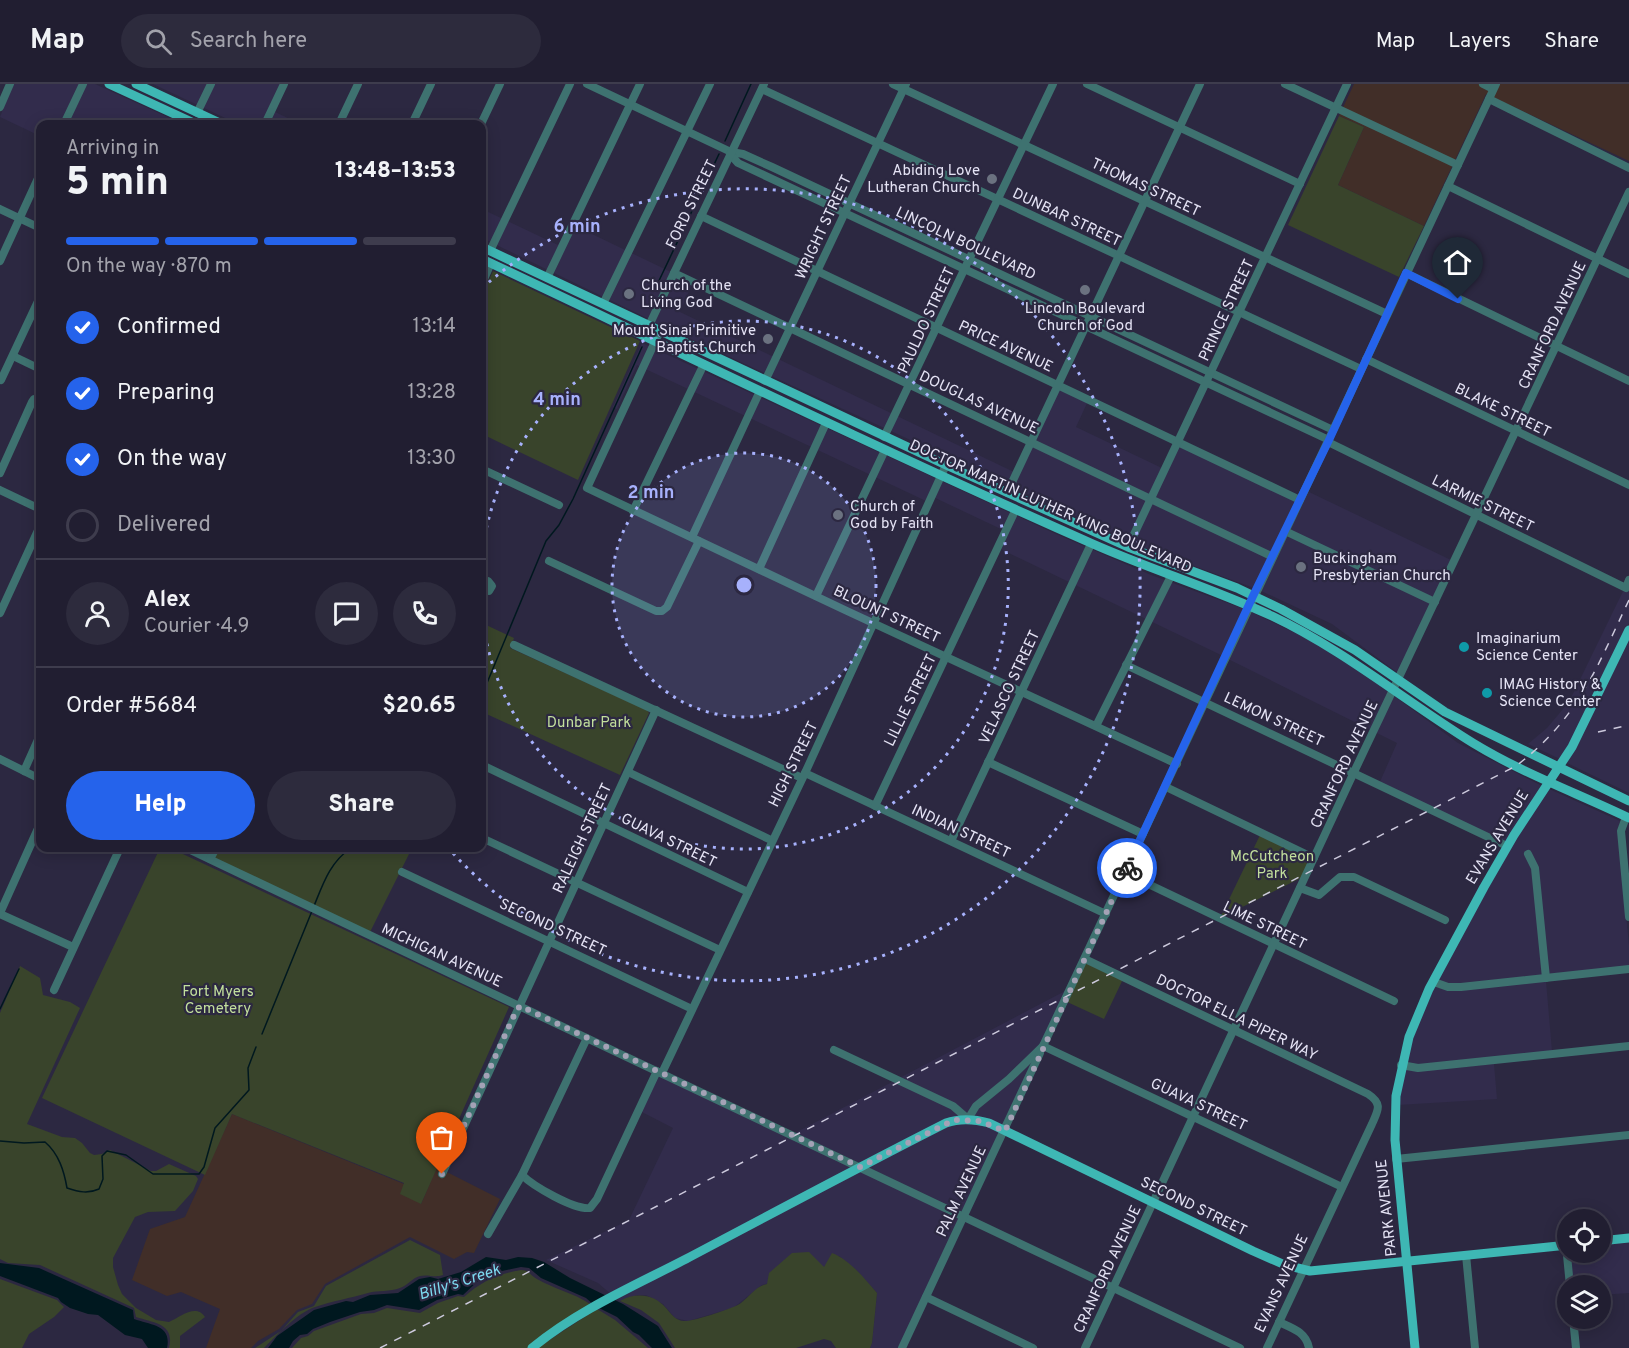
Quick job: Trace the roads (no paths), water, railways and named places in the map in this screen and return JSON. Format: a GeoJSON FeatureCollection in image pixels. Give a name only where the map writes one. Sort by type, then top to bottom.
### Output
{"type":"FeatureCollection","features":[{"type":"Feature","properties":{"kind":"main road"},"geometry":{"type":"LineString","coordinates":[[109,84],[186,120]]}},
{"type":"Feature","properties":{"kind":"main road"},"geometry":{"type":"LineString","coordinates":[[136,84],[213,120]]}},
{"type":"Feature","properties":{"kind":"main road"},"geometry":{"type":"LineString","coordinates":[[180,117],[197,113]]}},
{"type":"Feature","properties":{"kind":"main road","name":"DOCTOR MARTIN LUTHER KING BOULEVARD"},"geometry":{"type":"LineString","coordinates":[[486,249],[1006,493],[1125,546],[1253,596],[1314,626],[1354,650],[1472,743],[1508,763],[1627,818]]}},
{"type":"Feature","properties":{"kind":"main road"},"geometry":{"type":"LineString","coordinates":[[492,264],[496,260],[506,258]]}},
{"type":"Feature","properties":{"kind":"main road","name":"DOCTOR MARTIN LUTHER KING BOULEVARD"},"geometry":{"type":"LineString","coordinates":[[486,261],[826,423],[1091,544],[1249,606],[1305,633],[1454,717],[1629,801]]}},
{"type":"Feature","properties":{"kind":"main road"},"geometry":{"type":"LineString","coordinates":[[750,387],[765,381]]}},
{"type":"Feature","properties":{"kind":"main road"},"geometry":{"type":"LineString","coordinates":[[826,423],[832,420],[859,431],[874,432]]}},
{"type":"Feature","properties":{"kind":"main road"},"geometry":{"type":"LineString","coordinates":[[1046,522],[1052,521],[1077,531],[1085,528]]}},
{"type":"Feature","properties":{"kind":"main road"},"geometry":{"type":"LineString","coordinates":[[1091,544],[1098,541],[1125,546]]}},
{"type":"Feature","properties":{"kind":"main road","name":"EVANS AVENUE"},"geometry":{"type":"LineString","coordinates":[[1401,1065],[1417,1016],[1434,982],[1507,846],[1583,726],[1629,630]]}},
{"type":"Feature","properties":{"kind":"main road","name":"PARK AVENUE"},"geometry":{"type":"LineString","coordinates":[[1401,1065],[1394,1119],[1415,1348]]}},
{"type":"Feature","properties":{"kind":"main road"},"geometry":{"type":"LineString","coordinates":[[532,1348],[564,1324],[588,1310],[860,1167],[946,1123],[968,1119]]}},
{"type":"Feature","properties":{"kind":"main road","name":"SECOND STREET"},"geometry":{"type":"LineString","coordinates":[[968,1119],[1005,1131],[1275,1261],[1303,1271],[1557,1246]]}},
{"type":"Feature","properties":{"kind":"main road"},"geometry":{"type":"LineString","coordinates":[[1611,1240],[1629,1238]]}},
{"type":"Feature","properties":{"kind":"street"},"geometry":{"type":"LineString","coordinates":[[0,107],[10,84]]}},
{"type":"Feature","properties":{"kind":"street"},"geometry":{"type":"LineString","coordinates":[[66,120],[83,84]]}},
{"type":"Feature","properties":{"kind":"street"},"geometry":{"type":"LineString","coordinates":[[197,113],[211,84]]}},
{"type":"Feature","properties":{"kind":"street"},"geometry":{"type":"LineString","coordinates":[[267,120],[284,84]]}},
{"type":"Feature","properties":{"kind":"street"},"geometry":{"type":"LineString","coordinates":[[341,120],[358,84]]}},
{"type":"Feature","properties":{"kind":"street"},"geometry":{"type":"LineString","coordinates":[[413,120],[431,84]]}},
{"type":"Feature","properties":{"kind":"street"},"geometry":{"type":"LineString","coordinates":[[483,120],[500,84]]}},
{"type":"Feature","properties":{"kind":"street"},"geometry":{"type":"LineString","coordinates":[[486,249],[570,84]]}},
{"type":"Feature","properties":{"kind":"street","name":"LINCOLN BOULEVARD"},"geometry":{"type":"LineString","coordinates":[[587,84],[731,153],[743,154],[850,203],[1333,430]]}},
{"type":"Feature","properties":{"kind":"street"},"geometry":{"type":"LineString","coordinates":[[547,278],[640,84]]}},
{"type":"Feature","properties":{"kind":"street"},"geometry":{"type":"LineString","coordinates":[[603,304],[710,84]]}},
{"type":"Feature","properties":{"kind":"street","name":"THOMAS STREET"},"geometry":{"type":"LineString","coordinates":[[893,84],[905,86],[1387,314]]}},
{"type":"Feature","properties":{"kind":"street","name":"PAULDO STREET"},"geometry":{"type":"LineString","coordinates":[[884,437],[1053,84]]}},
{"type":"Feature","properties":{"kind":"street"},"geometry":{"type":"LineString","coordinates":[[1087,84],[1300,184]]}},
{"type":"Feature","properties":{"kind":"street"},"geometry":{"type":"LineString","coordinates":[[1006,493],[1200,84]]}},
{"type":"Feature","properties":{"kind":"street"},"geometry":{"type":"LineString","coordinates":[[1285,84],[1458,165]]}},
{"type":"Feature","properties":{"kind":"street","name":"PRINCE STREET"},"geometry":{"type":"LineString","coordinates":[[1125,546],[1151,499],[1347,84]]}},
{"type":"Feature","properties":{"kind":"street"},"geometry":{"type":"LineString","coordinates":[[1483,84],[1494,87]]}},
{"type":"Feature","properties":{"kind":"street","name":"DUNBAR STREET"},"geometry":{"type":"LineString","coordinates":[[763,86],[998,200],[1361,369]]}},
{"type":"Feature","properties":{"kind":"street","name":"FORD STREET"},"geometry":{"type":"LineString","coordinates":[[644,336],[763,86]]}},
{"type":"Feature","properties":{"kind":"street","name":"WRIGHT STREET"},"geometry":{"type":"LineString","coordinates":[[765,381],[905,86]]}},
{"type":"Feature","properties":{"kind":"street","name":"PALM AVENUE"},"geometry":{"type":"LineString","coordinates":[[902,1348],[1177,764],[1253,596],[1494,87]]}},
{"type":"Feature","properties":{"kind":"street"},"geometry":{"type":"LineString","coordinates":[[1489,99],[1629,168]]}},
{"type":"Feature","properties":{"kind":"street","name":"LINCOLN BOULEVARD"},"geometry":{"type":"LineString","coordinates":[[731,153],[738,163],[1328,441]]}},
{"type":"Feature","properties":{"kind":"street"},"geometry":{"type":"LineString","coordinates":[[0,261],[36,183]]}},
{"type":"Feature","properties":{"kind":"street"},"geometry":{"type":"LineString","coordinates":[[1448,186],[1629,274]]}},
{"type":"Feature","properties":{"kind":"street","name":"CRANFORD AVENUE"},"geometry":{"type":"LineString","coordinates":[[1085,1348],[1354,772],[1629,192]]}},
{"type":"Feature","properties":{"kind":"street"},"geometry":{"type":"LineString","coordinates":[[0,209],[36,226]]}},
{"type":"Feature","properties":{"kind":"street","name":"PRICE AVENUE"},"geometry":{"type":"LineString","coordinates":[[701,216],[1300,500]]}},
{"type":"Feature","properties":{"kind":"street"},"geometry":{"type":"LineString","coordinates":[[486,276],[492,264]]}},
{"type":"Feature","properties":{"kind":"street","name":"DOUGLAS AVENUE"},"geometry":{"type":"LineString","coordinates":[[674,273],[1273,556]]}},
{"type":"Feature","properties":{"kind":"street"},"geometry":{"type":"LineString","coordinates":[[1406,273],[1629,381]]}},
{"type":"Feature","properties":{"kind":"street"},"geometry":{"type":"LineString","coordinates":[[1,380],[36,306]]}},
{"type":"Feature","properties":{"kind":"street"},"geometry":{"type":"LineString","coordinates":[[655,341],[660,331]]}},
{"type":"Feature","properties":{"kind":"street","name":"BLOUNT STREET"},"geometry":{"type":"LineString","coordinates":[[655,341],[587,488],[1177,764]]}},
{"type":"Feature","properties":{"kind":"street"},"geometry":{"type":"LineString","coordinates":[[13,356],[36,367]]}},
{"type":"Feature","properties":{"kind":"street","name":"BLAKE STREET"},"geometry":{"type":"LineString","coordinates":[[1366,359],[1629,485]]}},
{"type":"Feature","properties":{"kind":"street"},"geometry":{"type":"LineString","coordinates":[[633,511],[704,364]]}},
{"type":"Feature","properties":{"kind":"street"},"geometry":{"type":"LineString","coordinates":[[549,561],[656,611],[662,611],[670,601],[760,392]]}},
{"type":"Feature","properties":{"kind":"street"},"geometry":{"type":"LineString","coordinates":[[0,473],[32,402],[36,399]]}},
{"type":"Feature","properties":{"kind":"street"},"geometry":{"type":"LineString","coordinates":[[759,569],[826,423]]}},
{"type":"Feature","properties":{"kind":"street","name":"LARMIE STREET"},"geometry":{"type":"LineString","coordinates":[[1328,441],[1477,515],[1627,584]]}},
{"type":"Feature","properties":{"kind":"street"},"geometry":{"type":"LineString","coordinates":[[816,596],[885,450]]}},
{"type":"Feature","properties":{"kind":"street","name":"HIGH STREET"},"geometry":{"type":"LineString","coordinates":[[522,1175],[530,1183],[583,1209],[590,1208],[597,1199],[748,892],[946,465]]}},
{"type":"Feature","properties":{"kind":"street"},"geometry":{"type":"LineString","coordinates":[[486,471],[559,505]]}},
{"type":"Feature","properties":{"kind":"street"},"geometry":{"type":"LineString","coordinates":[[0,490],[36,507]]}},
{"type":"Feature","properties":{"kind":"street","name":"LILLIE STREET"},"geometry":{"type":"LineString","coordinates":[[875,806],[1016,509]]}},
{"type":"Feature","properties":{"kind":"street"},"geometry":{"type":"LineString","coordinates":[[1285,531],[1435,603]]}},
{"type":"Feature","properties":{"kind":"street"},"geometry":{"type":"LineString","coordinates":[[0,613],[36,535]]}},
{"type":"Feature","properties":{"kind":"street","name":"VELASCO STREET"},"geometry":{"type":"LineString","coordinates":[[951,841],[1091,544]]}},
{"type":"Feature","properties":{"kind":"street"},"geometry":{"type":"LineString","coordinates":[[1096,726],[1171,576]]}},
{"type":"Feature","properties":{"kind":"street"},"geometry":{"type":"LineString","coordinates":[[486,582],[488,581],[492,586],[489,591],[486,590]]}},
{"type":"Feature","properties":{"kind":"street","name":"INDIAN STREET"},"geometry":{"type":"LineString","coordinates":[[514,645],[803,776],[875,806],[1106,914]]}},
{"type":"Feature","properties":{"kind":"street","name":"LEMON STREET"},"geometry":{"type":"LineString","coordinates":[[1126,665],[1507,846]]}},
{"type":"Feature","properties":{"kind":"street","name":"RALEIGH STREET"},"geometry":{"type":"LineString","coordinates":[[442,1174],[656,710]]}},
{"type":"Feature","properties":{"kind":"street"},"geometry":{"type":"LineString","coordinates":[[24,771],[36,744]]}},
{"type":"Feature","properties":{"kind":"street"},"geometry":{"type":"LineString","coordinates":[[0,759],[36,776]]}},
{"type":"Feature","properties":{"kind":"street"},"geometry":{"type":"LineString","coordinates":[[988,762],[1143,834]]}},
{"type":"Feature","properties":{"kind":"street","name":"GUAVA STREET"},"geometry":{"type":"LineString","coordinates":[[486,767],[748,892]]}},
{"type":"Feature","properties":{"kind":"street"},"geometry":{"type":"LineString","coordinates":[[628,772],[771,840]]}},
{"type":"Feature","properties":{"kind":"street"},"geometry":{"type":"LineString","coordinates":[[1166,787],[1314,858]]}},
{"type":"Feature","properties":{"kind":"street"},"geometry":{"type":"LineString","coordinates":[[1627,818],[1621,831],[1629,917]]}},
{"type":"Feature","properties":{"kind":"street"},"geometry":{"type":"LineString","coordinates":[[36,833],[0,913],[73,947]]}},
{"type":"Feature","properties":{"kind":"street"},"geometry":{"type":"LineString","coordinates":[[486,840],[720,950]]}},
{"type":"Feature","properties":{"kind":"street"},"geometry":{"type":"LineString","coordinates":[[54,990],[118,852]]}},
{"type":"Feature","properties":{"kind":"street","name":"MICHIGAN AVENUE"},"geometry":{"type":"LineString","coordinates":[[195,852],[1240,1348]]}},
{"type":"Feature","properties":{"kind":"street"},"geometry":{"type":"LineString","coordinates":[[210,859],[214,852]]}},
{"type":"Feature","properties":{"kind":"street"},"geometry":{"type":"LineString","coordinates":[[1528,854],[1535,868],[1546,978]]}},
{"type":"Feature","properties":{"kind":"street","name":"SECOND STREET"},"geometry":{"type":"LineString","coordinates":[[402,872],[692,1009]]}},
{"type":"Feature","properties":{"kind":"street","name":"LIME STREET"},"geometry":{"type":"LineString","coordinates":[[1125,873],[1394,1001]]}},
{"type":"Feature","properties":{"kind":"street"},"geometry":{"type":"LineString","coordinates":[[1300,888],[1319,895],[1340,876],[1354,877],[1445,920]]}},
{"type":"Feature","properties":{"kind":"street","name":"DOCTOR ELLA PIPER WAY"},"geometry":{"type":"LineString","coordinates":[[1085,959],[1376,1099]]}},
{"type":"Feature","properties":{"kind":"street"},"geometry":{"type":"LineString","coordinates":[[1434,982],[1454,987],[1629,969]]}},
{"type":"Feature","properties":{"kind":"street"},"geometry":{"type":"LineString","coordinates":[[488,1234],[522,1175],[587,1038]]}},
{"type":"Feature","properties":{"kind":"street"},"geometry":{"type":"LineString","coordinates":[[968,1119],[976,1106],[1009,1079],[1043,1046]]}},
{"type":"Feature","properties":{"kind":"street","name":"GUAVA STREET"},"geometry":{"type":"LineString","coordinates":[[1043,1046],[1342,1187]]}},
{"type":"Feature","properties":{"kind":"street"},"geometry":{"type":"LineString","coordinates":[[1401,1065],[1418,1068],[1629,1046]]}},
{"type":"Feature","properties":{"kind":"street","name":"SECOND STREET"},"geometry":{"type":"LineString","coordinates":[[834,1050],[953,1106],[968,1119]]}},
{"type":"Feature","properties":{"kind":"street","name":"EVANS AVENUE"},"geometry":{"type":"LineString","coordinates":[[1267,1348],[1377,1113],[1376,1099]]}},
{"type":"Feature","properties":{"kind":"street"},"geometry":{"type":"LineString","coordinates":[[1396,1159],[1629,1135]]}},
{"type":"Feature","properties":{"kind":"street"},"geometry":{"type":"LineString","coordinates":[[1466,1256],[1475,1348]]}},
{"type":"Feature","properties":{"kind":"street"},"geometry":{"type":"LineString","coordinates":[[926,1297],[1033,1348]]}},
{"type":"Feature","properties":{"kind":"street"},"geometry":{"type":"LineString","coordinates":[[1279,1322],[1301,1333],[1309,1348]]}},
{"type":"Feature","properties":{"kind":"street"},"geometry":{"type":"LineString","coordinates":[[1575,1329],[1576,1348]]}},
{"type":"Feature","properties":{"kind":"water","name":"Billy's Creek"},"geometry":{"type":"Polygon","coordinates":[[[486,1257],[506,1260],[518,1257],[532,1258],[544,1262],[570,1278],[623,1304],[658,1326],[672,1348],[652,1348],[617,1317],[595,1306],[586,1298],[541,1278],[529,1268],[521,1267],[493,1273],[486,1280],[479,1280],[463,1295],[458,1294],[437,1300],[419,1310],[387,1305],[313,1329],[307,1334],[300,1335],[289,1348],[268,1348],[277,1336],[314,1310],[346,1301],[353,1302],[370,1295],[398,1293],[419,1279],[430,1277],[438,1279],[461,1272],[486,1257]]]}},
{"type":"Feature","properties":{"kind":"water"},"geometry":{"type":"Polygon","coordinates":[[[0,1263],[39,1268],[133,1310],[134,1319],[163,1330],[168,1340],[167,1348],[148,1348],[142,1339],[125,1335],[98,1315],[70,1308],[58,1298],[0,1276],[0,1263]]]}},
{"type":"Feature","properties":{"kind":"waterway"},"geometry":{"type":"LineString","coordinates":[[725,141],[751,84]]}},
{"type":"Feature","properties":{"kind":"waterway"},"geometry":{"type":"LineString","coordinates":[[656,287],[719,154]]}},
{"type":"Feature","properties":{"kind":"waterway"},"geometry":{"type":"LineString","coordinates":[[486,685],[546,541],[559,525],[573,499],[642,347]]}},
{"type":"Feature","properties":{"kind":"waterway"},"geometry":{"type":"LineString","coordinates":[[314,906],[332,867],[346,852]]}},
{"type":"Feature","properties":{"kind":"waterway"},"geometry":{"type":"LineString","coordinates":[[262,1034],[312,911]]}},
{"type":"Feature","properties":{"kind":"waterway"},"geometry":{"type":"LineString","coordinates":[[0,1009],[19,969]]}},
{"type":"Feature","properties":{"kind":"waterway"},"geometry":{"type":"LineString","coordinates":[[0,1141],[45,1142],[60,1163],[67,1188],[79,1191],[91,1192],[99,1189],[103,1179],[102,1156],[107,1151],[126,1155],[153,1174],[199,1174],[204,1167],[215,1128],[249,1090],[248,1068],[256,1047]]}},
{"type":"Feature","properties":{"kind":"railway"},"geometry":{"type":"LineString","coordinates":[[380,1348],[1516,766],[1555,730],[1570,711],[1595,670],[1629,600]]}},
{"type":"Feature","properties":{"kind":"railway"},"geometry":{"type":"LineString","coordinates":[[1598,732],[1629,725]]}},
{"type":"Feature","properties":{"kind":"place","name":"Abiding Love Lutheran Church"},"geometry":{"type":"Point","coordinates":[992,179]}},
{"type":"Feature","properties":{"kind":"place","name":"Lincoln Boulevard Church of God"},"geometry":{"type":"Point","coordinates":[1085,290]}},
{"type":"Feature","properties":{"kind":"place","name":"Church of the Living God"},"geometry":{"type":"Point","coordinates":[629,294]}},
{"type":"Feature","properties":{"kind":"place","name":"Mount Sinai Primitive Baptist Church"},"geometry":{"type":"Point","coordinates":[768,339]}},
{"type":"Feature","properties":{"kind":"place","name":"Church of God by Faith"},"geometry":{"type":"Point","coordinates":[838,515]}},
{"type":"Feature","properties":{"kind":"place","name":"Buckingham Presbyterian Church"},"geometry":{"type":"Point","coordinates":[1301,567]}},
{"type":"Feature","properties":{"kind":"place","name":"Imaginarium Science Center"},"geometry":{"type":"Point","coordinates":[1464,647]}},
{"type":"Feature","properties":{"kind":"place","name":"IMAG History & Science Center"},"geometry":{"type":"Point","coordinates":[1487,693]}},
{"type":"Feature","properties":{"kind":"park label","name":"Dunbar Park"},"geometry":{"type":"Point","coordinates":[589,722]}},
{"type":"Feature","properties":{"kind":"park label","name":"McCutcheon Park"},"geometry":{"type":"Point","coordinates":[1272,864]}},
{"type":"Feature","properties":{"kind":"park label","name":"Fort Myers Cemetery"},"geometry":{"type":"Point","coordinates":[218,1000]}}]}
